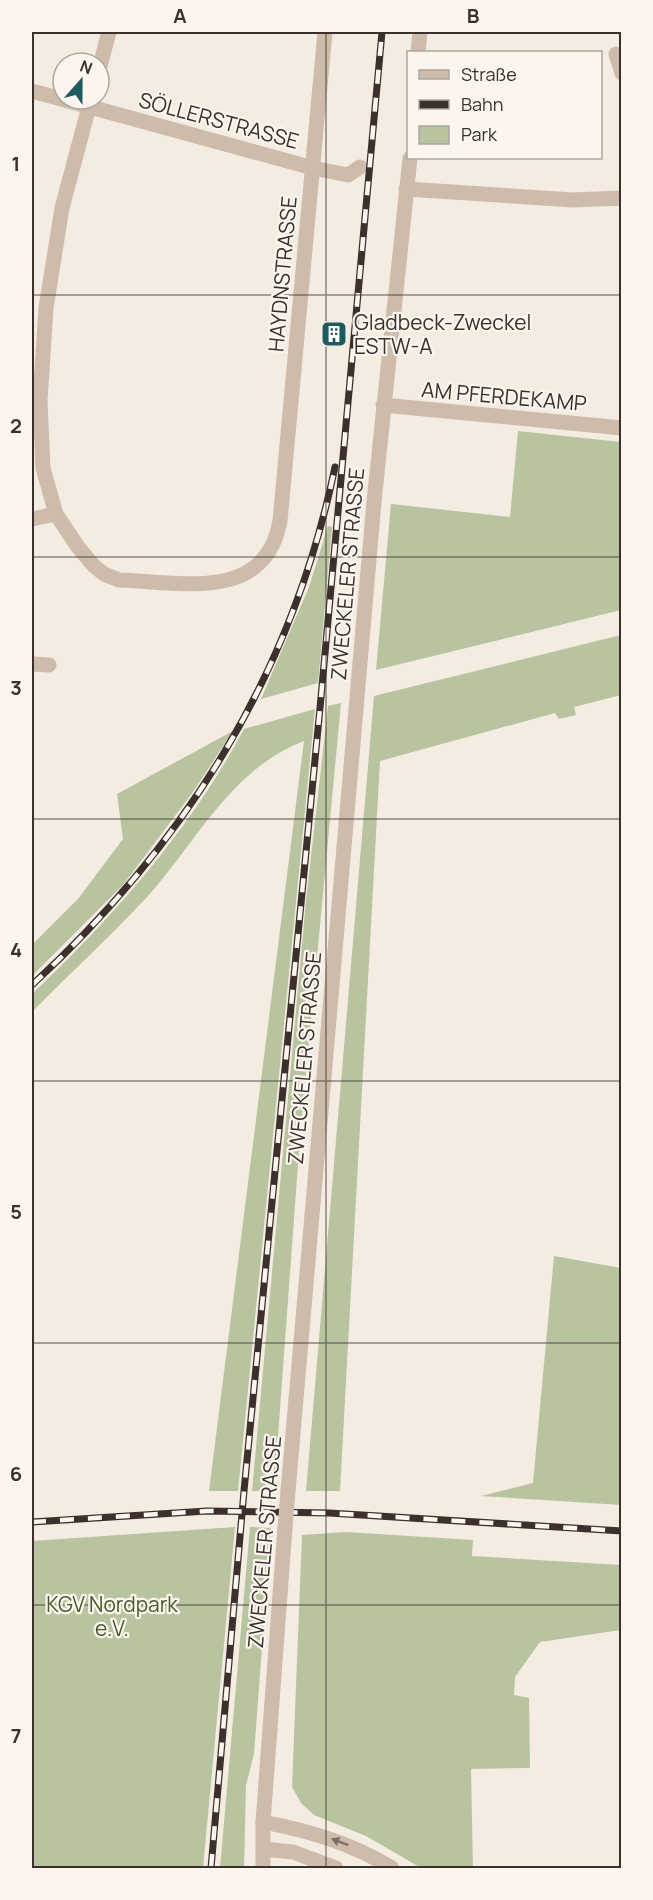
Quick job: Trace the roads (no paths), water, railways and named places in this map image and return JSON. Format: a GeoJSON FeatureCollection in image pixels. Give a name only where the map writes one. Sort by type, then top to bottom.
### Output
{"type":"FeatureCollection","features":[{"type":"Feature","properties":{"kind":"street"},"geometry":{"type":"LineString","coordinates":[[104,51],[109,32]]}},
{"type":"Feature","properties":{"kind":"street","name":"HAYDNSTRASSE"},"geometry":{"type":"LineString","coordinates":[[88,111],[62,208],[46,308],[40,401],[43,468],[56,514],[78,547],[104,574],[119,580],[208,583],[238,579],[255,568],[274,542],[280,521],[325,32]]}},
{"type":"Feature","properties":{"kind":"street"},"geometry":{"type":"LineString","coordinates":[[418,51],[420,32]]}},
{"type":"Feature","properties":{"kind":"street"},"geometry":{"type":"LineString","coordinates":[[616,54],[621,73]]}},
{"type":"Feature","properties":{"kind":"street","name":"SÖLLERSTRASSE"},"geometry":{"type":"LineString","coordinates":[[32,91],[51,95]]}},
{"type":"Feature","properties":{"kind":"street","name":"SÖLLERSTRASSE"},"geometry":{"type":"LineString","coordinates":[[111,109],[313,168],[348,175],[360,167]]}},
{"type":"Feature","properties":{"kind":"street","name":"ZWECKELER STRASSE"},"geometry":{"type":"LineString","coordinates":[[263,1869],[263,1822],[288,1491],[356,700],[383,405],[410,159]]}},
{"type":"Feature","properties":{"kind":"street"},"geometry":{"type":"LineString","coordinates":[[406,189],[573,200],[621,198]]}},
{"type":"Feature","properties":{"kind":"street","name":"AM PFERDEKAMP"},"geometry":{"type":"LineString","coordinates":[[383,405],[621,428]]}},
{"type":"Feature","properties":{"kind":"street"},"geometry":{"type":"LineString","coordinates":[[32,519],[56,514]]}},
{"type":"Feature","properties":{"kind":"street"},"geometry":{"type":"LineString","coordinates":[[32,664],[49,665]]}},
{"type":"Feature","properties":{"kind":"street"},"geometry":{"type":"LineString","coordinates":[[263,1822],[335,1839],[366,1852],[392,1869]]}},
{"type":"Feature","properties":{"kind":"street"},"geometry":{"type":"LineString","coordinates":[[263,1849],[293,1852],[325,1867]]}},
{"type":"Feature","properties":{"kind":"railway"},"geometry":{"type":"LineString","coordinates":[[211,1868],[244,1491],[320,708],[382,32]]}},
{"type":"Feature","properties":{"kind":"railway"},"geometry":{"type":"LineString","coordinates":[[32,985],[87,931],[138,873],[184,814],[225,751],[261,685],[291,616],[316,543],[335,467]]}},
{"type":"Feature","properties":{"kind":"railway"},"geometry":{"type":"LineString","coordinates":[[32,1522],[207,1511],[329,1513],[622,1531]]}},
{"type":"Feature","properties":{"kind":"place","name":"Gladbeck-Zweckel ESTW-A"},"geometry":{"type":"Point","coordinates":[334,334]}},
{"type":"Feature","properties":{"kind":"park label","name":"KGV Nordpark e.V."},"geometry":{"type":"Point","coordinates":[112,1616]}}]}
